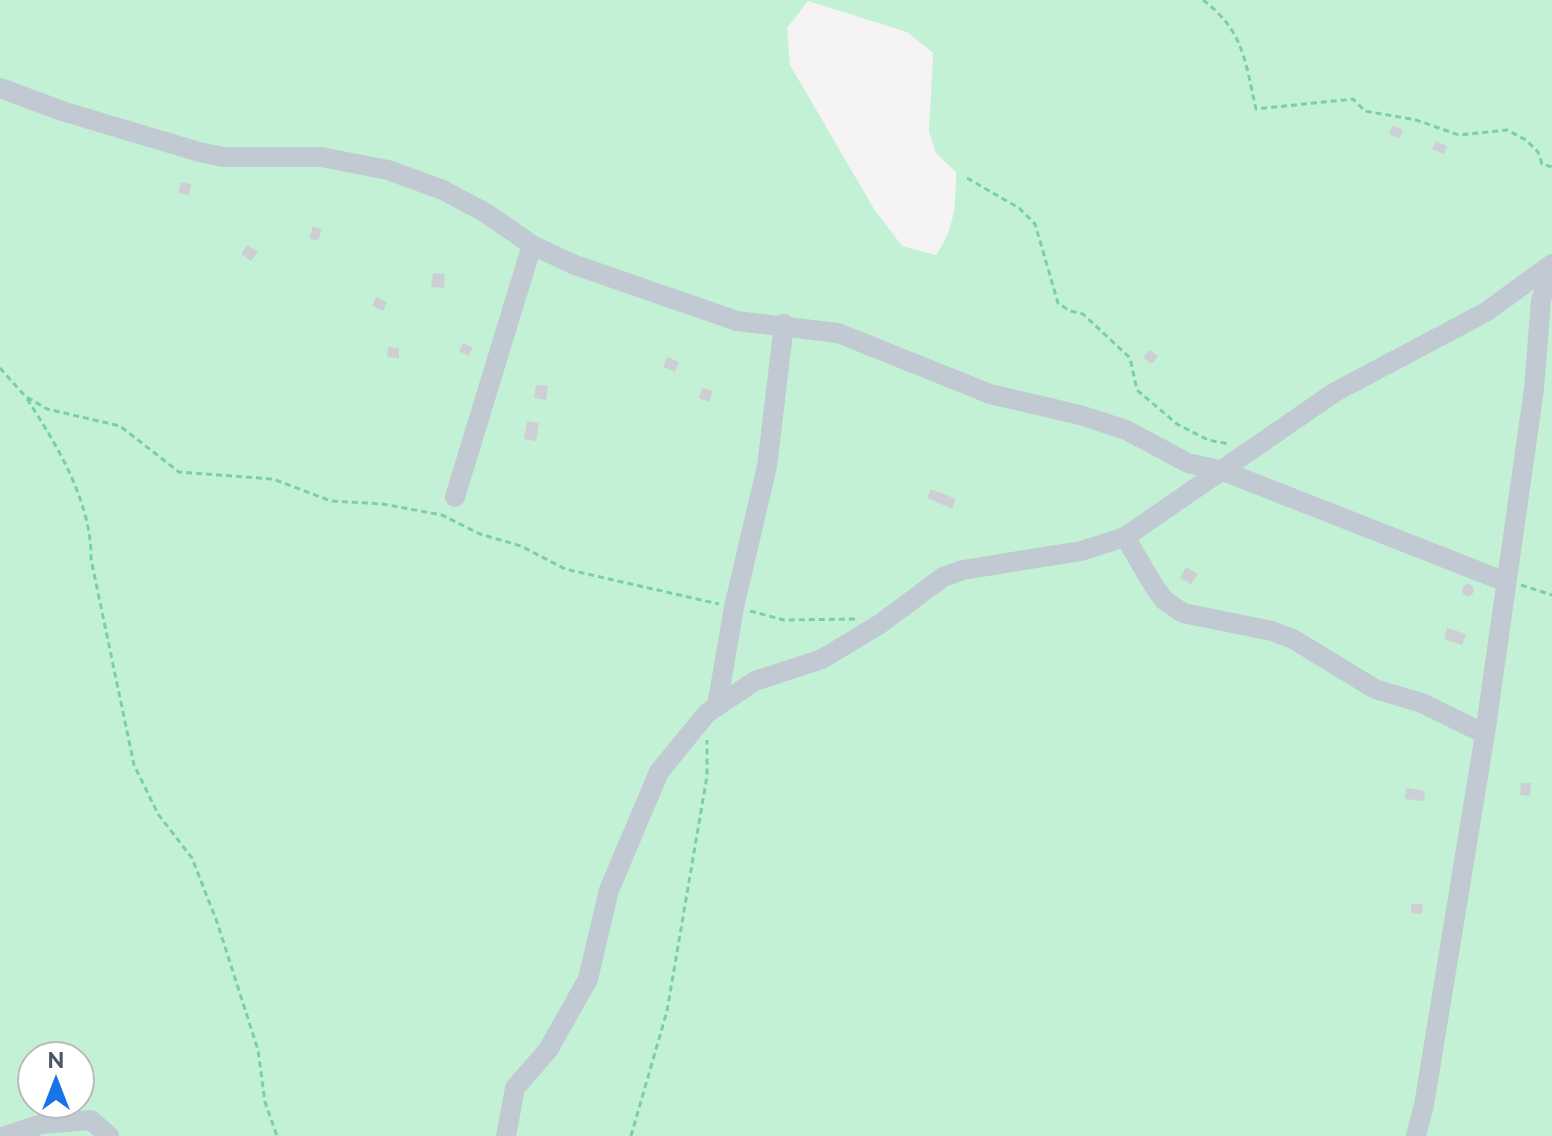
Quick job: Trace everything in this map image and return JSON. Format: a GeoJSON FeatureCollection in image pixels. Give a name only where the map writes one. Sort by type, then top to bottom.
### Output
{"type":"FeatureCollection","features":[{"type":"Feature","properties":{"kind":"street"},"geometry":{"type":"LineString","coordinates":[[0,88],[62,111],[199,152],[223,157],[321,157],[388,170],[443,190],[486,213],[532,245],[575,265],[737,321],[784,324],[838,333],[990,394],[1126,430],[1188,463],[1223,471],[1506,582]]}},
{"type":"Feature","properties":{"kind":"street"},"geometry":{"type":"LineString","coordinates":[[455,497],[532,245]]}},
{"type":"Feature","properties":{"kind":"street"},"geometry":{"type":"LineString","coordinates":[[506,1136],[515,1088],[548,1050],[588,979],[609,890],[659,772],[712,709],[755,681],[822,659],[880,624],[943,577],[963,570],[1081,551],[1125,537],[1335,392],[1486,312],[1552,266]]}},
{"type":"Feature","properties":{"kind":"street"},"geometry":{"type":"LineString","coordinates":[[1416,1136],[1424,1105],[1485,734],[1534,389],[1541,300],[1552,266]]}},
{"type":"Feature","properties":{"kind":"street"},"geometry":{"type":"LineString","coordinates":[[712,709],[767,466],[784,324]]}},
{"type":"Feature","properties":{"kind":"street"},"geometry":{"type":"LineString","coordinates":[[1125,537],[1164,600],[1183,613],[1282,635],[1375,689],[1422,703],[1485,734]]}},
{"type":"Feature","properties":{"kind":"street"},"geometry":{"type":"LineString","coordinates":[[5,1136],[42,1124],[91,1120],[109,1136]]}},
{"type":"Feature","properties":{"kind":"path"},"geometry":{"type":"LineString","coordinates":[[1203,0],[1225,17],[1241,44],[1256,109],[1353,99],[1365,111],[1416,120],[1459,135],[1507,130],[1526,140],[1538,152],[1542,164],[1552,167]]}},
{"type":"Feature","properties":{"kind":"path"},"geometry":{"type":"LineString","coordinates":[[967,178],[1019,208],[1035,224],[1058,303],[1070,311],[1083,314],[1130,358],[1134,382],[1143,395],[1177,424],[1208,440],[1228,444],[1241,440]]}},
{"type":"Feature","properties":{"kind":"path"},"geometry":{"type":"LineString","coordinates":[[0,368],[25,396],[56,447],[91,534],[91,559],[134,765],[158,814],[192,858],[217,922],[258,1050],[265,1102],[277,1136]]}},
{"type":"Feature","properties":{"kind":"path"},"geometry":{"type":"LineString","coordinates":[[25,396],[47,409],[120,426],[179,472],[273,479],[331,501],[383,504],[442,515],[565,569],[784,620],[851,618],[880,624]]}},
{"type":"Feature","properties":{"kind":"path"},"geometry":{"type":"LineString","coordinates":[[1506,582],[1552,595]]}},
{"type":"Feature","properties":{"kind":"path"},"geometry":{"type":"LineString","coordinates":[[631,1136],[667,1011],[707,776],[712,709]]}},
{"type":"Feature","properties":{"kind":"green space"},"geometry":{"type":"Polygon","coordinates":[[[0,0],[1552,0],[1552,1136],[0,1136],[0,0]],[[808,1],[787,28],[790,65],[874,209],[902,246],[936,255],[953,215],[956,172],[936,153],[929,132],[933,53],[907,32],[808,1]]]}},
{"type":"Feature","properties":{"kind":"building"},"geometry":{"type":"Polygon","coordinates":[[[1393,125],[1403,130],[1399,139],[1389,134],[1393,125]]]}},
{"type":"Feature","properties":{"kind":"building"},"geometry":{"type":"Polygon","coordinates":[[[1436,141],[1447,146],[1444,154],[1432,149],[1436,141]]]}},
{"type":"Feature","properties":{"kind":"building"},"geometry":{"type":"Polygon","coordinates":[[[181,182],[191,184],[189,195],[178,193],[181,182]]]}},
{"type":"Feature","properties":{"kind":"building"},"geometry":{"type":"Polygon","coordinates":[[[313,226],[322,229],[318,241],[309,238],[313,226]]]}},
{"type":"Feature","properties":{"kind":"building"},"geometry":{"type":"Polygon","coordinates":[[[247,245],[258,252],[251,261],[241,254],[247,245]]]}},
{"type":"Feature","properties":{"kind":"building"},"geometry":{"type":"Polygon","coordinates":[[[433,273],[445,274],[444,288],[431,287],[433,273]]]}},
{"type":"Feature","properties":{"kind":"building"},"geometry":{"type":"Polygon","coordinates":[[[376,297],[387,302],[383,311],[372,306],[376,297]]]}},
{"type":"Feature","properties":{"kind":"building"},"geometry":{"type":"Polygon","coordinates":[[[463,343],[473,348],[468,356],[459,351],[463,343]]]}},
{"type":"Feature","properties":{"kind":"building"},"geometry":{"type":"Polygon","coordinates":[[[388,347],[399,348],[399,358],[387,357],[388,347]]]}},
{"type":"Feature","properties":{"kind":"building"},"geometry":{"type":"Polygon","coordinates":[[[1149,350],[1158,356],[1152,364],[1143,358],[1149,350]]]}},
{"type":"Feature","properties":{"kind":"building"},"geometry":{"type":"Polygon","coordinates":[[[667,357],[679,362],[675,372],[663,367],[667,357]]]}},
{"type":"Feature","properties":{"kind":"building"},"geometry":{"type":"Polygon","coordinates":[[[536,385],[548,386],[546,400],[534,398],[536,385]]]}},
{"type":"Feature","properties":{"kind":"building"},"geometry":{"type":"Polygon","coordinates":[[[702,388],[713,391],[709,402],[699,398],[702,388]]]}},
{"type":"Feature","properties":{"kind":"building"},"geometry":{"type":"Polygon","coordinates":[[[527,421],[539,423],[536,441],[524,439],[527,421]]]}},
{"type":"Feature","properties":{"kind":"building"},"geometry":{"type":"Polygon","coordinates":[[[931,489],[956,499],[952,509],[927,498],[931,489]]]}},
{"type":"Feature","properties":{"kind":"building"},"geometry":{"type":"Polygon","coordinates":[[[1186,567],[1198,574],[1191,584],[1180,578],[1186,567]]]}},
{"type":"Feature","properties":{"kind":"building"},"geometry":{"type":"Polygon","coordinates":[[[1468,584],[1474,590],[1468,596],[1462,590],[1468,584]]]}},
{"type":"Feature","properties":{"kind":"building"},"geometry":{"type":"Polygon","coordinates":[[[1447,628],[1466,634],[1462,645],[1444,639],[1447,628]]]}},
{"type":"Feature","properties":{"kind":"building"},"geometry":{"type":"Polygon","coordinates":[[[1521,783],[1531,783],[1530,796],[1520,795],[1521,783]]]}},
{"type":"Feature","properties":{"kind":"building"},"geometry":{"type":"Polygon","coordinates":[[[1406,788],[1425,791],[1424,801],[1405,799],[1406,788]]]}},
{"type":"Feature","properties":{"kind":"building"},"geometry":{"type":"Polygon","coordinates":[[[1411,904],[1423,904],[1422,914],[1411,913],[1411,904]]]}}]}
